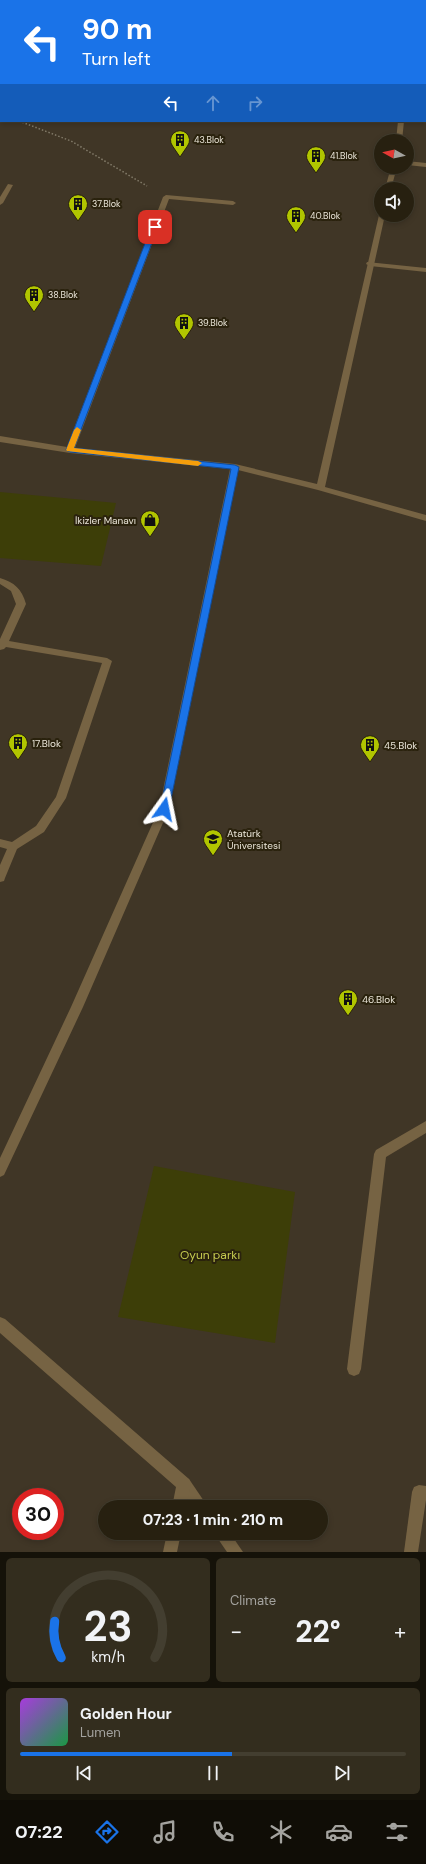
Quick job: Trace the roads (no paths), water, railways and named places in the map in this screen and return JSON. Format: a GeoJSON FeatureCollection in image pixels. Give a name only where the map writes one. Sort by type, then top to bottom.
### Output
{"type":"FeatureCollection","features":[{"type":"Feature","properties":{"kind":"street"},"geometry":{"type":"LineString","coordinates":[[400,134],[401,122]]}},
{"type":"Feature","properties":{"kind":"street"},"geometry":{"type":"LineString","coordinates":[[414,164],[426,165]]}},
{"type":"Feature","properties":{"kind":"street"},"geometry":{"type":"LineString","coordinates":[[0,203],[10,185]]}},
{"type":"Feature","properties":{"kind":"street"},"geometry":{"type":"LineString","coordinates":[[70,450],[166,197],[233,203]]}},
{"type":"Feature","properties":{"kind":"street"},"geometry":{"type":"LineString","coordinates":[[320,488],[380,222]]}},
{"type":"Feature","properties":{"kind":"street"},"geometry":{"type":"LineString","coordinates":[[370,264],[426,270]]}},
{"type":"Feature","properties":{"kind":"street"},"geometry":{"type":"LineString","coordinates":[[0,439],[70,450],[235,467],[320,488],[426,518]]}},
{"type":"Feature","properties":{"kind":"street"},"geometry":{"type":"LineString","coordinates":[[0,1171],[77,1007],[164,809],[235,467]]}},
{"type":"Feature","properties":{"kind":"street"},"geometry":{"type":"LineString","coordinates":[[0,581],[11,585],[17,590],[21,604],[1,646],[107,661],[61,798],[40,829],[13,846],[0,878]]}},
{"type":"Feature","properties":{"kind":"street"},"geometry":{"type":"LineString","coordinates":[[0,844],[13,846]]}},
{"type":"Feature","properties":{"kind":"street"},"geometry":{"type":"LineString","coordinates":[[354,1369],[380,1154],[426,1127]]}},
{"type":"Feature","properties":{"kind":"street"},"geometry":{"type":"LineString","coordinates":[[0,1324],[184,1484],[197,1500]]}},
{"type":"Feature","properties":{"kind":"street"},"geometry":{"type":"LineString","coordinates":[[181,1500],[184,1484]]}},
{"type":"Feature","properties":{"kind":"street"},"geometry":{"type":"LineString","coordinates":[[411,1552],[419,1492],[426,1493]]}},
{"type":"Feature","properties":{"kind":"street"},"geometry":{"type":"LineString","coordinates":[[170,1552],[173,1540]]}},
{"type":"Feature","properties":{"kind":"street"},"geometry":{"type":"LineString","coordinates":[[227,1540],[236,1552]]}},
{"type":"Feature","properties":{"kind":"place","name":"43.Blok"},"geometry":{"type":"Point","coordinates":[180,157]}},
{"type":"Feature","properties":{"kind":"place","name":"41.Blok"},"geometry":{"type":"Point","coordinates":[316,173]}},
{"type":"Feature","properties":{"kind":"place","name":"37.Blok"},"geometry":{"type":"Point","coordinates":[78,221]}},
{"type":"Feature","properties":{"kind":"place","name":"40.Blok"},"geometry":{"type":"Point","coordinates":[296,233]}},
{"type":"Feature","properties":{"kind":"place","name":"38.Blok"},"geometry":{"type":"Point","coordinates":[34,312]}},
{"type":"Feature","properties":{"kind":"place","name":"39.Blok"},"geometry":{"type":"Point","coordinates":[184,340]}},
{"type":"Feature","properties":{"kind":"place","name":"İkizler Manavı"},"geometry":{"type":"Point","coordinates":[150,537]}},
{"type":"Feature","properties":{"kind":"place","name":"17.Blok"},"geometry":{"type":"Point","coordinates":[18,760]}},
{"type":"Feature","properties":{"kind":"place","name":"45.Blok"},"geometry":{"type":"Point","coordinates":[370,762]}},
{"type":"Feature","properties":{"kind":"place","name":"Atatürk Üniversitesi"},"geometry":{"type":"Point","coordinates":[213,856]}},
{"type":"Feature","properties":{"kind":"place","name":"46.Blok"},"geometry":{"type":"Point","coordinates":[348,1016]}},
{"type":"Feature","properties":{"kind":"park label","name":"Oyun parkı"},"geometry":{"type":"Point","coordinates":[210,1255]}}]}
